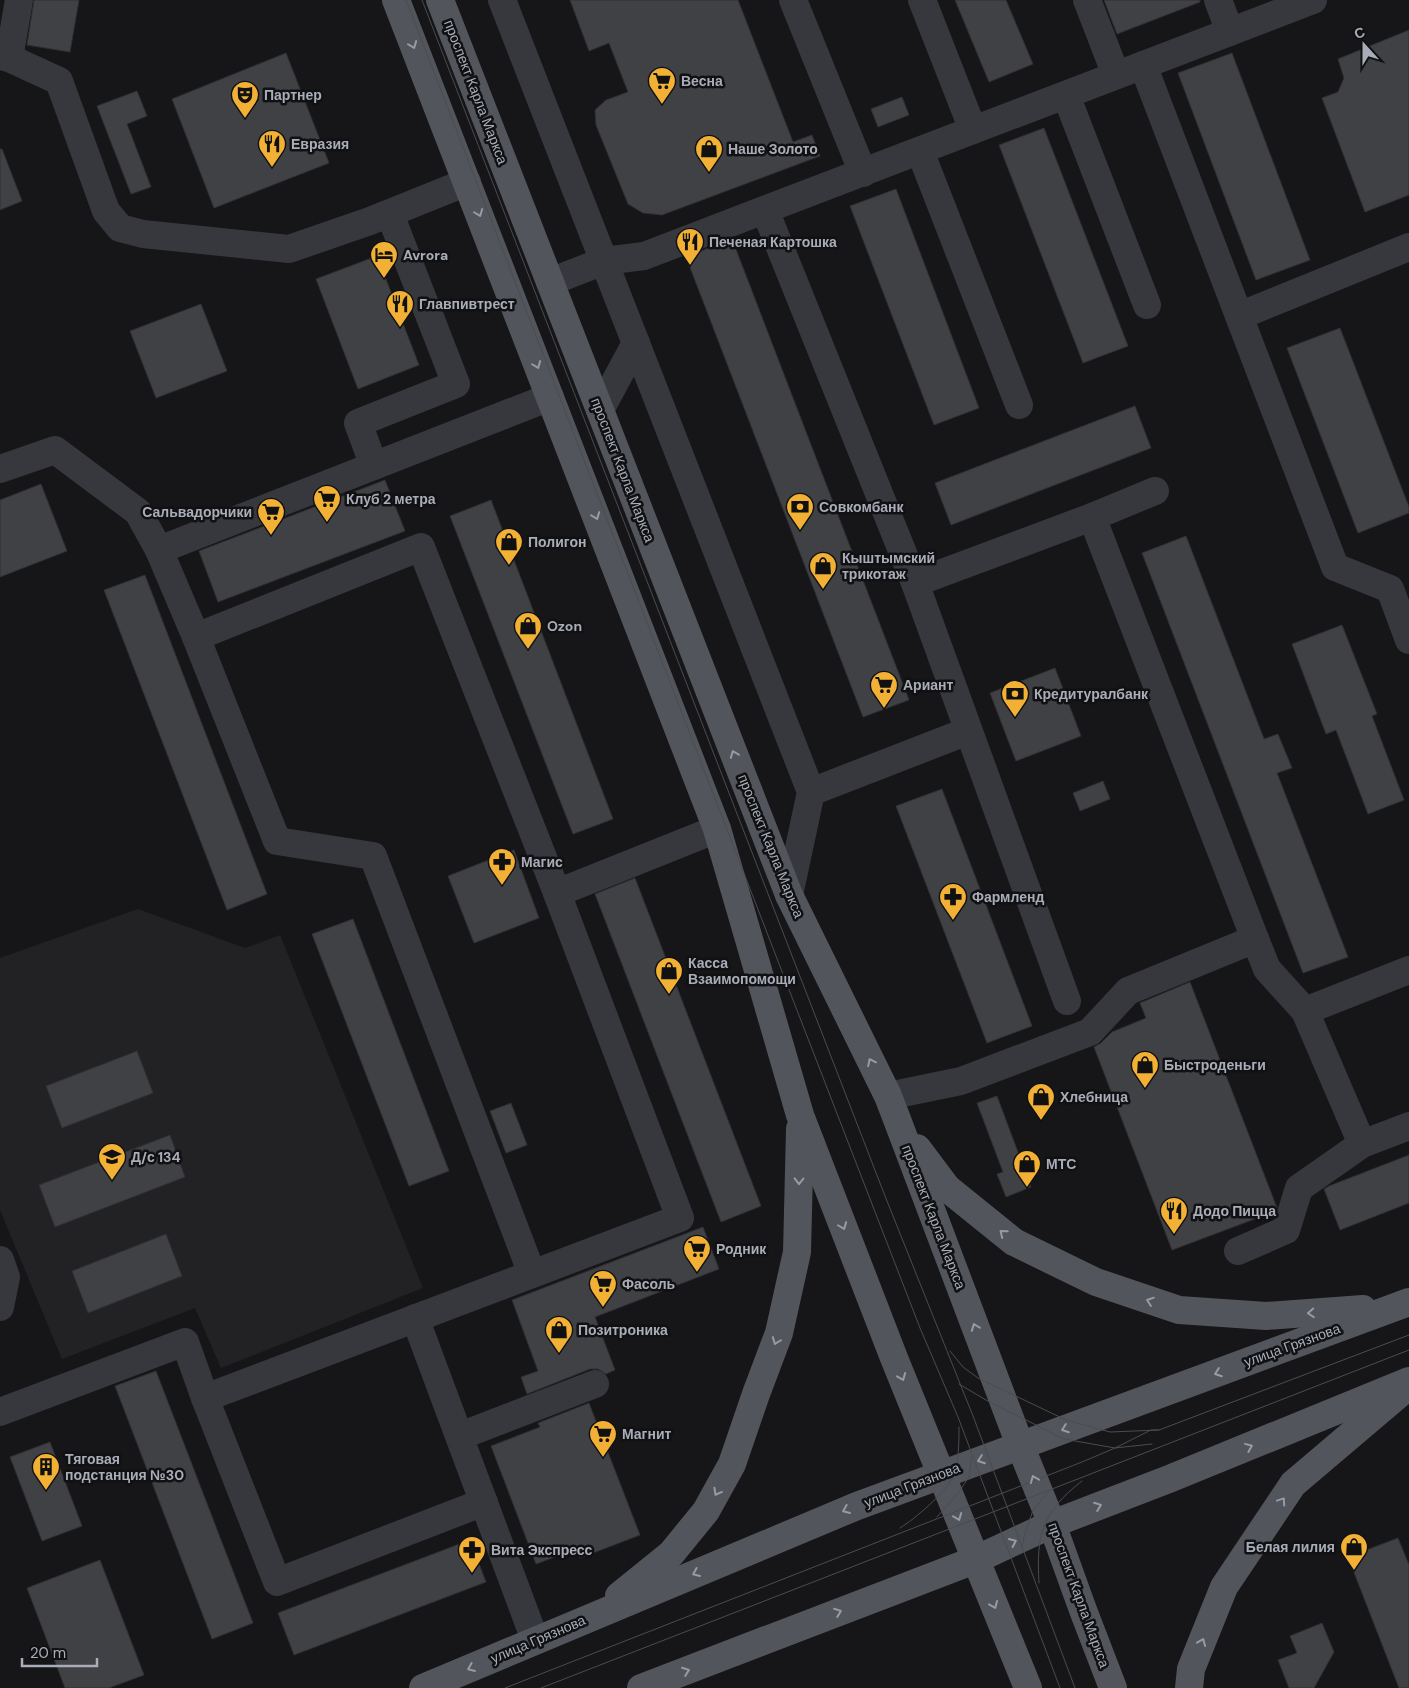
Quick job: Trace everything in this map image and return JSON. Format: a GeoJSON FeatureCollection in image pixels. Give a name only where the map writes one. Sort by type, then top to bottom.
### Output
{"type":"FeatureCollection","features":[{"type":"Feature","properties":{"kind":"main road"},"geometry":{"type":"LineString","coordinates":[[396,0],[717,828],[800,1115],[894,1358],[1028,1688]]}},
{"type":"Feature","properties":{"kind":"main road","name":"проспект Карла Маркса"},"geometry":{"type":"LineString","coordinates":[[440,0],[789,895],[888,1096],[1113,1688]]}},
{"type":"Feature","properties":{"kind":"main road"},"geometry":{"type":"LineString","coordinates":[[596,1614],[671,1554],[706,1511],[732,1464],[756,1394],[780,1334],[797,1252],[800,1115]]}},
{"type":"Feature","properties":{"kind":"main road"},"geometry":{"type":"LineString","coordinates":[[898,1122],[947,1188],[954,1194],[1014,1242],[1096,1282],[1179,1310],[1266,1316],[1402,1305]]}},
{"type":"Feature","properties":{"kind":"main road","name":"улица Грязнова"},"geometry":{"type":"LineString","coordinates":[[423,1688],[857,1506],[1402,1305]]}},
{"type":"Feature","properties":{"kind":"main road"},"geometry":{"type":"LineString","coordinates":[[641,1688],[975,1560],[1052,1524],[1169,1479],[1409,1381]]}},
{"type":"Feature","properties":{"kind":"main road"},"geometry":{"type":"LineString","coordinates":[[1189,1688],[1190,1669],[1224,1587],[1293,1484],[1409,1386]]}},
{"type":"Feature","properties":{"kind":"lane"},"geometry":{"type":"LineString","coordinates":[[19,0],[4,57],[59,81],[106,211],[120,228],[143,234],[289,249],[385,215],[467,182]]}},
{"type":"Feature","properties":{"kind":"lane"},"geometry":{"type":"LineString","coordinates":[[502,0],[811,792],[789,895]]}},
{"type":"Feature","properties":{"kind":"lane"},"geometry":{"type":"LineString","coordinates":[[794,0],[863,172]]}},
{"type":"Feature","properties":{"kind":"lane"},"geometry":{"type":"LineString","coordinates":[[922,0],[973,130]]}},
{"type":"Feature","properties":{"kind":"lane"},"geometry":{"type":"LineString","coordinates":[[1087,0],[1116,75]]}},
{"type":"Feature","properties":{"kind":"lane"},"geometry":{"type":"LineString","coordinates":[[1218,0],[1230,32]]}},
{"type":"Feature","properties":{"kind":"lane"},"geometry":{"type":"LineString","coordinates":[[550,282],[604,261],[644,256],[1313,0]]}},
{"type":"Feature","properties":{"kind":"lane"},"geometry":{"type":"LineString","coordinates":[[1144,65],[1335,567],[1390,589],[1409,640]]}},
{"type":"Feature","properties":{"kind":"lane"},"geometry":{"type":"LineString","coordinates":[[1066,95],[1148,305]]}},
{"type":"Feature","properties":{"kind":"lane"},"geometry":{"type":"LineString","coordinates":[[920,151],[1019,405]]}},
{"type":"Feature","properties":{"kind":"lane"},"geometry":{"type":"LineString","coordinates":[[766,210],[915,583],[1068,1001]]}},
{"type":"Feature","properties":{"kind":"lane"},"geometry":{"type":"LineString","coordinates":[[374,466],[358,423],[456,384],[393,222],[385,215]]}},
{"type":"Feature","properties":{"kind":"lane"},"geometry":{"type":"LineString","coordinates":[[1239,316],[1409,247]]}},
{"type":"Feature","properties":{"kind":"lane"},"geometry":{"type":"LineString","coordinates":[[600,410],[636,343]]}},
{"type":"Feature","properties":{"kind":"lane"},"geometry":{"type":"LineString","coordinates":[[159,550],[550,397]]}},
{"type":"Feature","properties":{"kind":"lane"},"geometry":{"type":"LineString","coordinates":[[0,469],[55,450],[138,512],[159,550],[196,636],[277,841],[373,856],[532,1274]]}},
{"type":"Feature","properties":{"kind":"lane"},"geometry":{"type":"LineString","coordinates":[[915,583],[1092,517],[1155,491]]}},
{"type":"Feature","properties":{"kind":"lane"},"geometry":{"type":"LineString","coordinates":[[1092,517],[1267,969],[1305,1011],[1362,1144]]}},
{"type":"Feature","properties":{"kind":"lane"},"geometry":{"type":"LineString","coordinates":[[196,636],[421,547],[557,893],[680,1218],[205,1398]]}},
{"type":"Feature","properties":{"kind":"lane"},"geometry":{"type":"LineString","coordinates":[[811,792],[968,731]]}},
{"type":"Feature","properties":{"kind":"lane"},"geometry":{"type":"LineString","coordinates":[[557,893],[717,828]]}},
{"type":"Feature","properties":{"kind":"lane"},"geometry":{"type":"LineString","coordinates":[[888,1096],[961,1081],[1090,1032],[1128,991],[1255,939]]}},
{"type":"Feature","properties":{"kind":"lane"},"geometry":{"type":"LineString","coordinates":[[1305,1011],[1409,970]]}},
{"type":"Feature","properties":{"kind":"lane"},"geometry":{"type":"LineString","coordinates":[[1238,1251],[1286,1230],[1299,1188],[1362,1144],[1409,1126]]}},
{"type":"Feature","properties":{"kind":"lane"},"geometry":{"type":"LineString","coordinates":[[0,1260],[6,1277],[0,1307]]}},
{"type":"Feature","properties":{"kind":"lane"},"geometry":{"type":"LineString","coordinates":[[415,1318],[535,1640]]}},
{"type":"Feature","properties":{"kind":"lane"},"geometry":{"type":"LineString","coordinates":[[0,1412],[185,1342],[277,1582],[484,1502]]}},
{"type":"Feature","properties":{"kind":"lane"},"geometry":{"type":"LineString","coordinates":[[460,1436],[595,1384]]}},
{"type":"Feature","properties":{"kind":"shaded area"},"geometry":{"type":"Polygon","coordinates":[[[138,909],[245,948],[280,935],[423,1288],[221,1368],[195,1308],[62,1359],[0,1210],[0,958],[138,909]]]}},
{"type":"Feature","properties":{"kind":"building"},"geometry":{"type":"Polygon","coordinates":[[[34,0],[79,0],[70,52],[27,45],[34,0]]]}},
{"type":"Feature","properties":{"kind":"building","name":"Весна"},"geometry":{"type":"Polygon","coordinates":[[[570,0],[738,0],[793,142],[812,135],[820,156],[662,215],[643,213],[628,204],[596,125],[595,110],[606,100],[628,92],[609,43],[589,51],[570,0]]]}},
{"type":"Feature","properties":{"kind":"building"},"geometry":{"type":"Polygon","coordinates":[[[955,0],[1006,0],[1033,64],[989,82],[955,0]]]}},
{"type":"Feature","properties":{"kind":"building"},"geometry":{"type":"Polygon","coordinates":[[[1104,0],[1200,0],[1200,2],[1117,34],[1104,0]]]}},
{"type":"Feature","properties":{"kind":"building"},"geometry":{"type":"Polygon","coordinates":[[[1409,30],[1409,195],[1365,212],[1322,98],[1338,92],[1344,78],[1338,59],[1409,30]]]}},
{"type":"Feature","properties":{"kind":"building"},"geometry":{"type":"Polygon","coordinates":[[[286,53],[329,163],[214,208],[172,99],[286,53]]]}},
{"type":"Feature","properties":{"kind":"building"},"geometry":{"type":"Polygon","coordinates":[[[1232,53],[1310,260],[1256,280],[1178,73],[1232,53]]]}},
{"type":"Feature","properties":{"kind":"building"},"geometry":{"type":"Polygon","coordinates":[[[137,91],[147,116],[127,124],[151,187],[131,194],[97,106],[137,91]]]}},
{"type":"Feature","properties":{"kind":"building"},"geometry":{"type":"Polygon","coordinates":[[[902,97],[909,115],[878,127],[871,109],[902,97]]]}},
{"type":"Feature","properties":{"kind":"building"},"geometry":{"type":"Polygon","coordinates":[[[1044,128],[1128,346],[1083,363],[999,145],[1044,128]]]}},
{"type":"Feature","properties":{"kind":"building"},"geometry":{"type":"Polygon","coordinates":[[[0,149],[2,149],[22,201],[0,210],[0,149]]]}},
{"type":"Feature","properties":{"kind":"building"},"geometry":{"type":"Polygon","coordinates":[[[896,189],[979,408],[934,425],[850,206],[896,189]]]}},
{"type":"Feature","properties":{"kind":"building"},"geometry":{"type":"Polygon","coordinates":[[[732,239],[909,700],[863,717],[686,257],[732,239]]]}},
{"type":"Feature","properties":{"kind":"building"},"geometry":{"type":"Polygon","coordinates":[[[377,256],[419,365],[358,389],[316,279],[377,256]]]}},
{"type":"Feature","properties":{"kind":"building"},"geometry":{"type":"Polygon","coordinates":[[[201,304],[227,371],[156,398],[130,331],[201,304]]]}},
{"type":"Feature","properties":{"kind":"building"},"geometry":{"type":"Polygon","coordinates":[[[1340,328],[1409,507],[1409,513],[1358,533],[1287,348],[1340,328]]]}},
{"type":"Feature","properties":{"kind":"building"},"geometry":{"type":"Polygon","coordinates":[[[1135,406],[1151,448],[951,525],[935,483],[1135,406]]]}},
{"type":"Feature","properties":{"kind":"building"},"geometry":{"type":"Polygon","coordinates":[[[385,480],[405,531],[218,602],[199,551],[385,480]]]}},
{"type":"Feature","properties":{"kind":"building"},"geometry":{"type":"Polygon","coordinates":[[[41,484],[67,551],[0,577],[0,500],[41,484]]]}},
{"type":"Feature","properties":{"kind":"building"},"geometry":{"type":"Polygon","coordinates":[[[491,500],[613,819],[573,834],[450,516],[491,500]]]}},
{"type":"Feature","properties":{"kind":"building"},"geometry":{"type":"Polygon","coordinates":[[[1186,536],[1264,739],[1278,734],[1292,768],[1277,773],[1348,957],[1303,973],[1142,553],[1186,536]]]}},
{"type":"Feature","properties":{"kind":"building"},"geometry":{"type":"Polygon","coordinates":[[[145,575],[267,894],[227,910],[104,590],[145,575]]]}},
{"type":"Feature","properties":{"kind":"building"},"geometry":{"type":"Polygon","coordinates":[[[1342,625],[1377,714],[1372,716],[1404,800],[1368,814],[1336,730],[1326,734],[1292,644],[1342,625]]]}},
{"type":"Feature","properties":{"kind":"building"},"geometry":{"type":"Polygon","coordinates":[[[1055,668],[1081,736],[1016,761],[990,693],[1055,668]]]}},
{"type":"Feature","properties":{"kind":"building"},"geometry":{"type":"Polygon","coordinates":[[[1103,781],[1110,799],[1080,811],[1073,793],[1103,781]]]}},
{"type":"Feature","properties":{"kind":"building"},"geometry":{"type":"Polygon","coordinates":[[[942,789],[1032,1026],[987,1043],[896,806],[942,789]]]}},
{"type":"Feature","properties":{"kind":"building"},"geometry":{"type":"Polygon","coordinates":[[[514,850],[539,918],[474,943],[448,876],[514,850]]]}},
{"type":"Feature","properties":{"kind":"building"},"geometry":{"type":"Polygon","coordinates":[[[635,878],[761,1206],[721,1222],[595,894],[635,878]]]}},
{"type":"Feature","properties":{"kind":"building"},"geometry":{"type":"Polygon","coordinates":[[[353,919],[449,1171],[409,1186],[312,934],[353,919]]]}},
{"type":"Feature","properties":{"kind":"building"},"geometry":{"type":"Polygon","coordinates":[[[1190,982],[1277,1208],[1276,1211],[1172,1250],[1094,1047],[1112,1032],[1146,1018],[1140,1003],[1190,982]]]}},
{"type":"Feature","properties":{"kind":"building"},"geometry":{"type":"Polygon","coordinates":[[[137,1051],[153,1093],[62,1128],[46,1086],[137,1051]]]}},
{"type":"Feature","properties":{"kind":"building"},"geometry":{"type":"Polygon","coordinates":[[[997,1096],[1031,1187],[1006,1197],[997,1174],[1003,1172],[977,1103],[997,1096]]]}},
{"type":"Feature","properties":{"kind":"building"},"geometry":{"type":"Polygon","coordinates":[[[511,1103],[527,1145],[506,1153],[490,1111],[511,1103]]]}},
{"type":"Feature","properties":{"kind":"building"},"geometry":{"type":"Polygon","coordinates":[[[170,1135],[185,1177],[55,1227],[39,1185],[170,1135]]]}},
{"type":"Feature","properties":{"kind":"building"},"geometry":{"type":"Polygon","coordinates":[[[1409,1155],[1409,1203],[1340,1230],[1324,1189],[1409,1155]]]}},
{"type":"Feature","properties":{"kind":"building"},"geometry":{"type":"Polygon","coordinates":[[[703,1227],[719,1269],[595,1317],[615,1370],[606,1374],[598,1369],[590,1369],[527,1394],[521,1377],[538,1371],[512,1300],[703,1227]]]}},
{"type":"Feature","properties":{"kind":"building"},"geometry":{"type":"Polygon","coordinates":[[[166,1234],[182,1276],[88,1313],[72,1271],[166,1234]]]}},
{"type":"Feature","properties":{"kind":"building"},"geometry":{"type":"Polygon","coordinates":[[[156,1371],[253,1623],[212,1639],[115,1386],[156,1371]]]}},
{"type":"Feature","properties":{"kind":"building"},"geometry":{"type":"Polygon","coordinates":[[[589,1403],[640,1535],[580,1558],[576,1549],[536,1564],[491,1446],[540,1427],[538,1423],[589,1403]]]}},
{"type":"Feature","properties":{"kind":"building","name":"Тяговая подстанция №30"},"geometry":{"type":"Polygon","coordinates":[[[50,1442],[82,1526],[42,1541],[10,1457],[50,1442]]]}},
{"type":"Feature","properties":{"kind":"building"},"geometry":{"type":"Polygon","coordinates":[[[1398,1538],[1409,1565],[1409,1688],[1399,1688],[1348,1557],[1398,1538]]]}},
{"type":"Feature","properties":{"kind":"building"},"geometry":{"type":"Polygon","coordinates":[[[470,1540],[486,1582],[294,1655],[278,1613],[470,1540]]]}},
{"type":"Feature","properties":{"kind":"building"},"geometry":{"type":"Polygon","coordinates":[[[100,1560],[144,1675],[109,1688],[65,1688],[27,1588],[100,1560]]]}},
{"type":"Feature","properties":{"kind":"building"},"geometry":{"type":"Polygon","coordinates":[[[1322,1623],[1334,1652],[1314,1688],[1289,1688],[1278,1660],[1297,1653],[1290,1636],[1322,1623]]]}},
{"type":"Feature","properties":{"kind":"tram line"},"geometry":{"type":"LineString","coordinates":[[406,0],[920,1328],[958,1417],[1060,1688]]}},
{"type":"Feature","properties":{"kind":"tram line"},"geometry":{"type":"LineString","coordinates":[[422,0],[885,1196],[973,1416],[1075,1688]]}},
{"type":"Feature","properties":{"kind":"tram line"},"geometry":{"type":"LineString","coordinates":[[950,1351],[963,1367],[978,1378],[1066,1420],[1110,1432],[1159,1430],[1409,1335]]}},
{"type":"Feature","properties":{"kind":"tram line"},"geometry":{"type":"LineString","coordinates":[[541,1688],[1409,1350]]}},
{"type":"Feature","properties":{"kind":"tram line"},"geometry":{"type":"LineString","coordinates":[[959,1384],[986,1400],[1064,1439],[1115,1448],[1152,1444]]}},
{"type":"Feature","properties":{"kind":"tram line"},"geometry":{"type":"LineString","coordinates":[[900,1528],[929,1505],[953,1477],[958,1458],[959,1427]]}},
{"type":"Feature","properties":{"kind":"tram line"},"geometry":{"type":"LineString","coordinates":[[505,1688],[1082,1462],[1151,1430],[1159,1430]]}},
{"type":"Feature","properties":{"kind":"tram line"},"geometry":{"type":"LineString","coordinates":[[937,1517],[969,1477],[972,1456]]}},
{"type":"Feature","properties":{"kind":"tram line"},"geometry":{"type":"LineString","coordinates":[[1039,1583],[1039,1551],[1044,1525],[1058,1503],[1082,1481]]}},
{"type":"Feature","properties":{"kind":"tram line"},"geometry":{"type":"LineString","coordinates":[[1022,1549],[1033,1510],[1049,1491]]}},
{"type":"Feature","properties":{"kind":"place","name":"Весна"},"geometry":{"type":"Point","coordinates":[662,105]}},
{"type":"Feature","properties":{"kind":"place","name":"Партнер"},"geometry":{"type":"Point","coordinates":[245,119]}},
{"type":"Feature","properties":{"kind":"place","name":"Евразия"},"geometry":{"type":"Point","coordinates":[272,168]}},
{"type":"Feature","properties":{"kind":"place","name":"Наше Золото"},"geometry":{"type":"Point","coordinates":[709,173]}},
{"type":"Feature","properties":{"kind":"place","name":"Печеная Картошка"},"geometry":{"type":"Point","coordinates":[690,266]}},
{"type":"Feature","properties":{"kind":"place","name":"Avrora"},"geometry":{"type":"Point","coordinates":[384,279]}},
{"type":"Feature","properties":{"kind":"place","name":"Главпивтрест"},"geometry":{"type":"Point","coordinates":[400,328]}},
{"type":"Feature","properties":{"kind":"place","name":"Клуб 2 метра"},"geometry":{"type":"Point","coordinates":[327,523]}},
{"type":"Feature","properties":{"kind":"place","name":"Совкомбанк"},"geometry":{"type":"Point","coordinates":[800,531]}},
{"type":"Feature","properties":{"kind":"place","name":"Сальвадорчики"},"geometry":{"type":"Point","coordinates":[271,536]}},
{"type":"Feature","properties":{"kind":"place","name":"Полигон"},"geometry":{"type":"Point","coordinates":[509,566]}},
{"type":"Feature","properties":{"kind":"place","name":"Кыштымский трикотаж"},"geometry":{"type":"Point","coordinates":[823,590]}},
{"type":"Feature","properties":{"kind":"place","name":"Ozon"},"geometry":{"type":"Point","coordinates":[528,650]}},
{"type":"Feature","properties":{"kind":"place","name":"Ариант"},"geometry":{"type":"Point","coordinates":[884,709]}},
{"type":"Feature","properties":{"kind":"place","name":"Кредитуралбанк"},"geometry":{"type":"Point","coordinates":[1015,718]}},
{"type":"Feature","properties":{"kind":"place","name":"Магис"},"geometry":{"type":"Point","coordinates":[502,886]}},
{"type":"Feature","properties":{"kind":"place","name":"Фармленд"},"geometry":{"type":"Point","coordinates":[953,921]}},
{"type":"Feature","properties":{"kind":"place","name":"Касса Взаимопомощи"},"geometry":{"type":"Point","coordinates":[669,995]}},
{"type":"Feature","properties":{"kind":"place","name":"Быстроденьги"},"geometry":{"type":"Point","coordinates":[1145,1089]}},
{"type":"Feature","properties":{"kind":"place","name":"Хлебница"},"geometry":{"type":"Point","coordinates":[1041,1121]}},
{"type":"Feature","properties":{"kind":"place","name":"Д/с 134"},"geometry":{"type":"Point","coordinates":[112,1181]}},
{"type":"Feature","properties":{"kind":"place","name":"МТС"},"geometry":{"type":"Point","coordinates":[1027,1188]}},
{"type":"Feature","properties":{"kind":"place","name":"Додо Пицца"},"geometry":{"type":"Point","coordinates":[1174,1235]}},
{"type":"Feature","properties":{"kind":"place","name":"Родник"},"geometry":{"type":"Point","coordinates":[697,1273]}},
{"type":"Feature","properties":{"kind":"place","name":"Фасоль"},"geometry":{"type":"Point","coordinates":[603,1308]}},
{"type":"Feature","properties":{"kind":"place","name":"Позитроника"},"geometry":{"type":"Point","coordinates":[559,1354]}},
{"type":"Feature","properties":{"kind":"place","name":"Магнит"},"geometry":{"type":"Point","coordinates":[603,1458]}},
{"type":"Feature","properties":{"kind":"place","name":"Тяговая подстанция №30"},"geometry":{"type":"Point","coordinates":[46,1491]}},
{"type":"Feature","properties":{"kind":"place","name":"Белая лилия"},"geometry":{"type":"Point","coordinates":[1354,1571]}},
{"type":"Feature","properties":{"kind":"place","name":"Вита Экспресс"},"geometry":{"type":"Point","coordinates":[472,1574]}}]}
